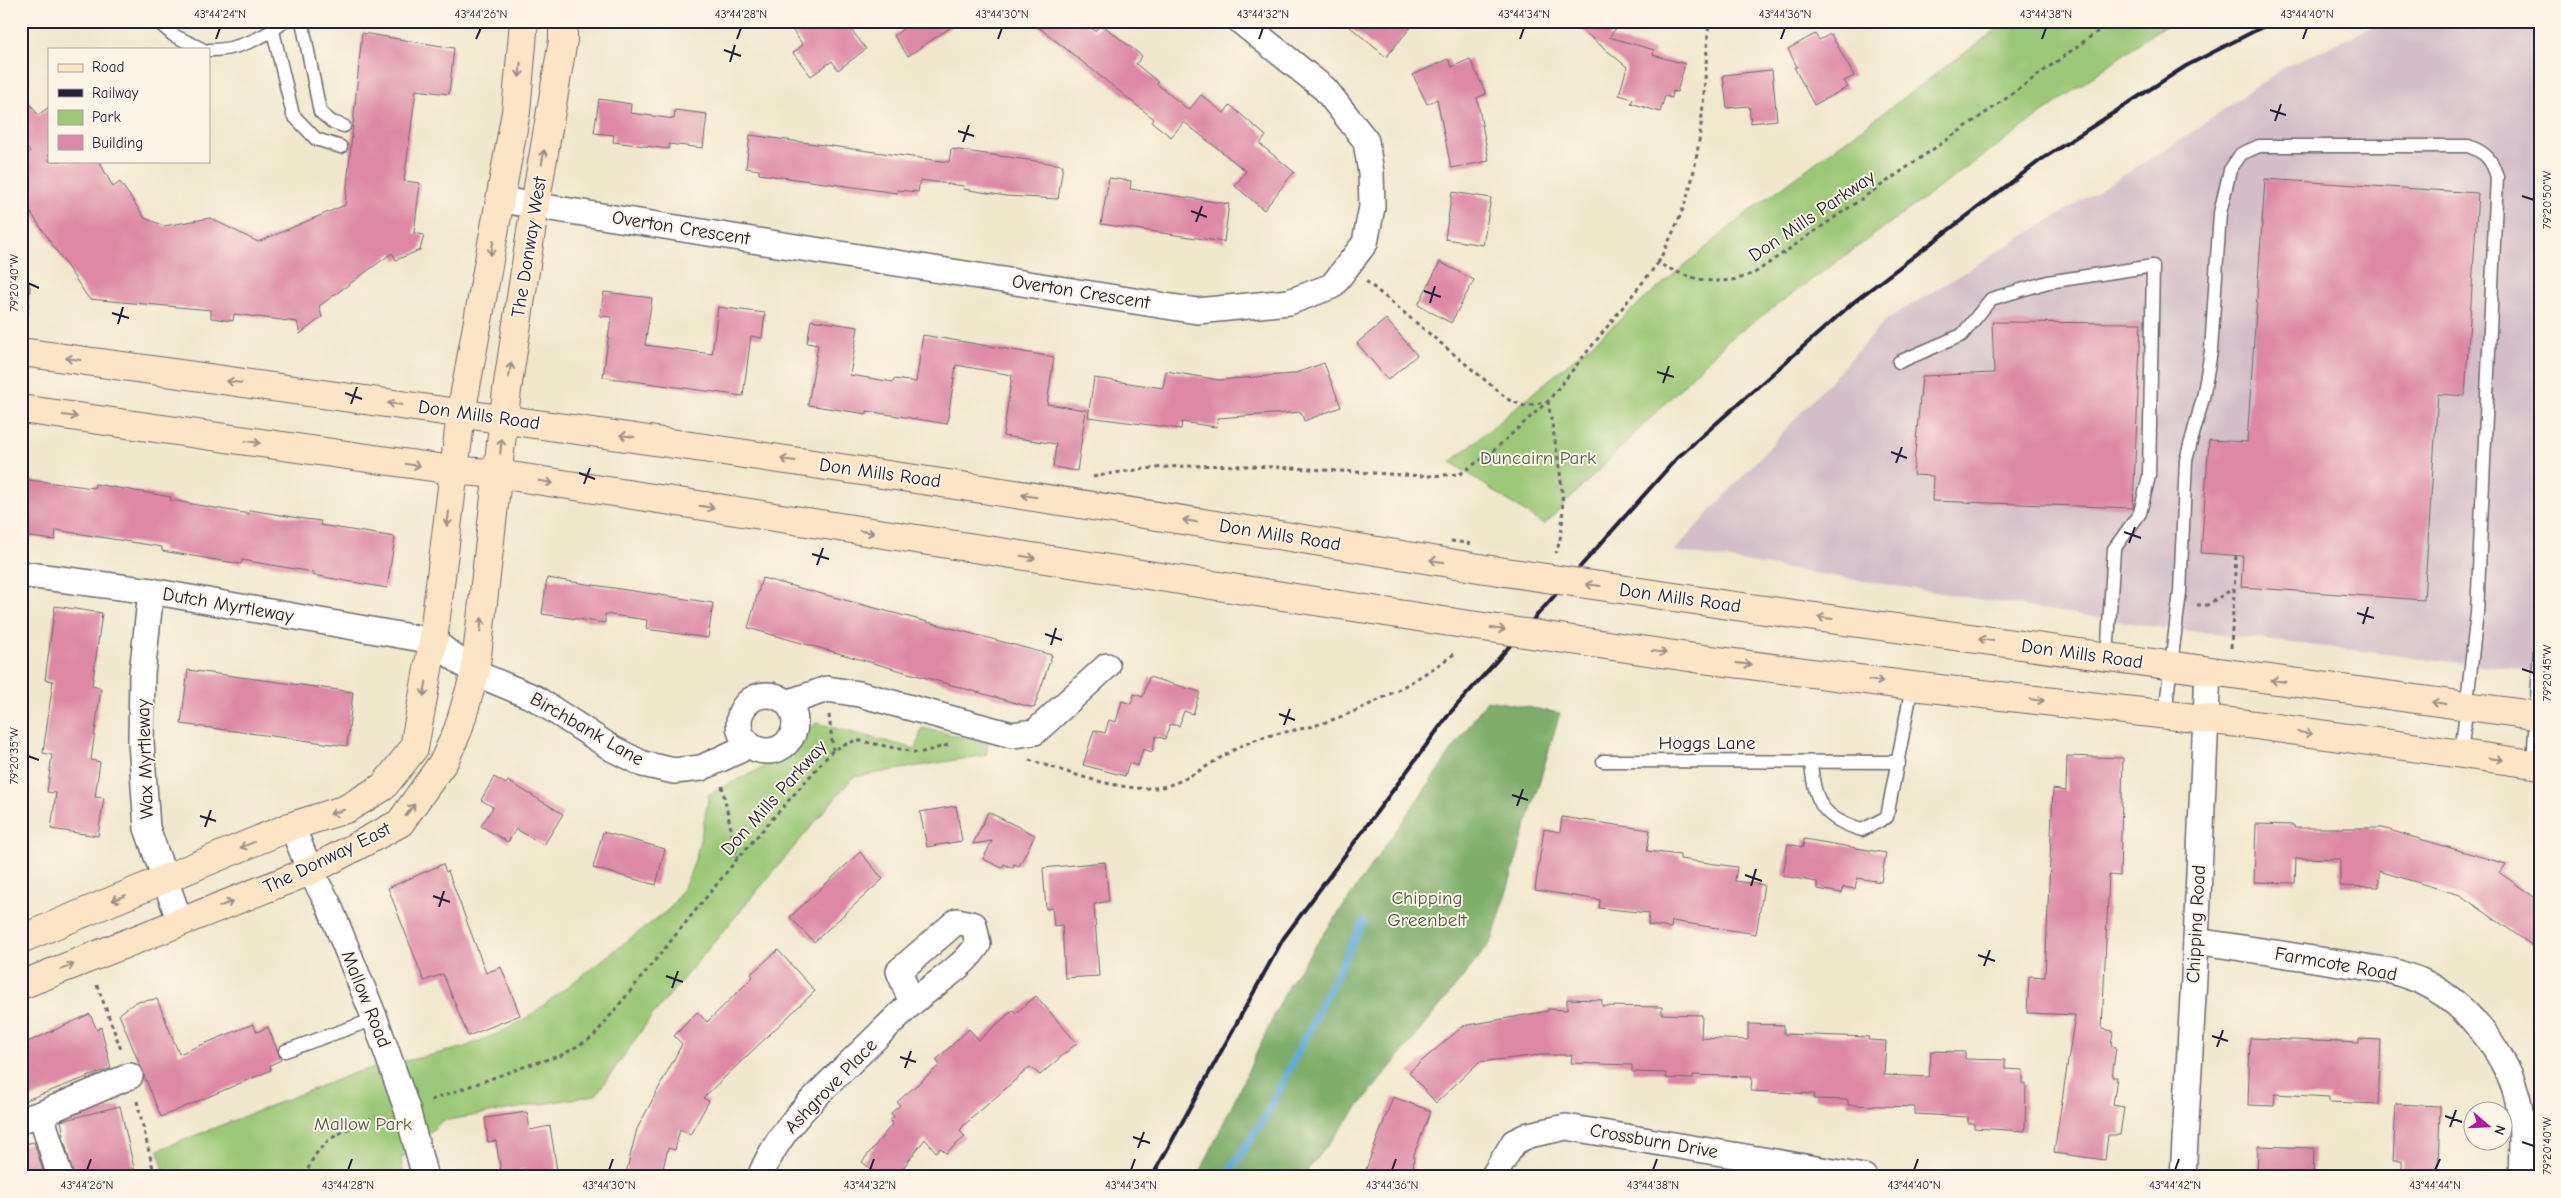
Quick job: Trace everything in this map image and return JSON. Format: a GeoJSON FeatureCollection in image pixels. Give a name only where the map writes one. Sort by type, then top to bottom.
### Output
{"type":"FeatureCollection","features":[{"type":"Feature","properties":{"kind":"main road","name":"The Donway West"},"geometry":{"type":"LineString","coordinates":[[453,470],[460,414],[516,112],[524,21]]}},
{"type":"Feature","properties":{"kind":"main road","name":"The Donway West"},"geometry":{"type":"LineString","coordinates":[[498,474],[504,418],[534,206],[563,40],[563,21]]}},
{"type":"Feature","properties":{"kind":"main road","name":"Don Mills Road"},"geometry":{"type":"LineString","coordinates":[[21,352],[460,414],[504,418],[994,490],[1485,569],[1728,605],[2538,716]]}},
{"type":"Feature","properties":{"kind":"main road"},"geometry":{"type":"LineString","coordinates":[[21,409],[453,470],[498,474],[1450,622],[1695,658],[1912,686],[2205,719],[2536,765]]}},
{"type":"Feature","properties":{"kind":"main road","name":"The Donway East"},"geometry":{"type":"LineString","coordinates":[[21,938],[292,826],[346,809],[383,787],[414,748],[433,641],[453,470]]}},
{"type":"Feature","properties":{"kind":"main road","name":"The Donway East"},"geometry":{"type":"LineString","coordinates":[[21,985],[310,871],[400,823],[444,761],[458,730],[475,673],[498,474]]}},
{"type":"Feature","properties":{"kind":"street","name":"Overton Crescent"},"geometry":{"type":"LineString","coordinates":[[501,200],[1197,311],[1289,302],[1332,286],[1365,243],[1372,207],[1371,173],[1366,142],[1325,89],[1240,21]]}},
{"type":"Feature","properties":{"kind":"street","name":"Dutch Myrtleway"},"geometry":{"type":"LineString","coordinates":[[21,574],[150,591],[433,641]]}},
{"type":"Feature","properties":{"kind":"street","name":"Wax Myrtleway"},"geometry":{"type":"LineString","coordinates":[[150,591],[142,674],[141,742],[147,828],[180,922]]}},
{"type":"Feature","properties":{"kind":"street","name":"Birchbank Lane"},"geometry":{"type":"LineString","coordinates":[[433,641],[475,673],[535,698],[613,748],[643,764],[674,771],[701,768],[740,750],[747,742]]}},
{"type":"Feature","properties":{"kind":"street"},"geometry":{"type":"LineString","coordinates":[[788,703],[827,689],[859,694],[1012,736],[1035,732],[1107,666]]}},
{"type":"Feature","properties":{"kind":"street","name":"Chipping Road"},"geometry":{"type":"LineString","coordinates":[[2183,1177],[2208,671]]}},
{"type":"Feature","properties":{"kind":"street"},"geometry":{"type":"LineString","coordinates":[[767,694],[780,697],[788,703],[792,709],[795,726],[787,743],[774,750],[764,751],[747,742],[741,734],[740,714],[749,702],[757,696],[767,694]]}},
{"type":"Feature","properties":{"kind":"street","name":"Mallow Road"},"geometry":{"type":"LineString","coordinates":[[292,826],[310,871],[328,903],[375,1018],[407,1109],[425,1177]]}},
{"type":"Feature","properties":{"kind":"street","name":"Farmcote Road"},"geometry":{"type":"LineString","coordinates":[[2196,941],[2392,971],[2422,982],[2449,1000],[2469,1016],[2488,1039],[2504,1065],[2516,1093],[2521,1132],[2521,1177]]}},
{"type":"Feature","properties":{"kind":"street","name":"Ashgrove Place"},"geometry":{"type":"LineString","coordinates":[[760,1177],[765,1164],[786,1129],[818,1094],[912,1003]]}},
{"type":"Feature","properties":{"kind":"street"},"geometry":{"type":"LineString","coordinates":[[60,1177],[31,1117],[130,1076]]}},
{"type":"Feature","properties":{"kind":"street","name":"Crossburn Drive"},"geometry":{"type":"LineString","coordinates":[[1493,1177],[1514,1142],[1529,1135],[1566,1128],[1864,1177]]}},
{"type":"Feature","properties":{"kind":"lane"},"geometry":{"type":"LineString","coordinates":[[157,21],[172,34],[200,48]]}},
{"type":"Feature","properties":{"kind":"lane"},"geometry":{"type":"LineString","coordinates":[[210,50],[230,48],[273,31],[285,21]]}},
{"type":"Feature","properties":{"kind":"lane"},"geometry":{"type":"LineString","coordinates":[[302,21],[320,112],[332,122],[344,126]]}},
{"type":"Feature","properties":{"kind":"lane"},"geometry":{"type":"LineString","coordinates":[[273,31],[293,115],[316,139],[341,148]]}},
{"type":"Feature","properties":{"kind":"lane"},"geometry":{"type":"LineString","coordinates":[[2165,714],[2179,604],[2186,460],[2203,398],[2210,351],[2220,213],[2230,170],[2241,154],[2259,146],[2468,146],[2482,151],[2493,162],[2497,177],[2477,613],[2461,755]]}},
{"type":"Feature","properties":{"kind":"lane"},"geometry":{"type":"LineString","coordinates":[[1899,362],[1962,335],[1991,299],[2048,282],[2153,266],[2149,476],[2140,513],[2114,549],[2108,657]]}},
{"type":"Feature","properties":{"kind":"lane"},"geometry":{"type":"LineString","coordinates":[[21,281],[23,288],[21,312]]}},
{"type":"Feature","properties":{"kind":"lane"},"geometry":{"type":"LineString","coordinates":[[2536,765],[2540,651]]}},
{"type":"Feature","properties":{"kind":"lane"},"geometry":{"type":"LineString","coordinates":[[1811,763],[1813,784],[1821,805],[1840,824],[1862,830],[1886,818],[1899,762],[1912,686]]}},
{"type":"Feature","properties":{"kind":"lane","name":"Hoggs Lane"},"geometry":{"type":"LineString","coordinates":[[1603,762],[1899,762]]}},
{"type":"Feature","properties":{"kind":"lane"},"geometry":{"type":"LineString","coordinates":[[285,1051],[375,1018]]}},
{"type":"Feature","properties":{"kind":"path"},"geometry":{"type":"LineString","coordinates":[[1085,479],[1142,468],[1183,466],[1451,475],[1468,470],[1492,452],[1548,401],[1658,263],[1680,216],[1694,172],[1700,131],[1709,21]]}},
{"type":"Feature","properties":{"kind":"path","name":"Don Mills Parkway"},"geometry":{"type":"LineString","coordinates":[[1658,263],[1686,276],[1710,282],[1730,281],[1756,272],[1996,105],[2112,21]]}},
{"type":"Feature","properties":{"kind":"path"},"geometry":{"type":"LineString","coordinates":[[1348,266],[1509,400],[1527,406],[1548,401]]}},
{"type":"Feature","properties":{"kind":"path"},"geometry":{"type":"LineString","coordinates":[[2231,648],[2236,555]]}},
{"type":"Feature","properties":{"kind":"path"},"geometry":{"type":"LineString","coordinates":[[2179,604],[2207,605],[2234,588]]}},
{"type":"Feature","properties":{"kind":"path"},"geometry":{"type":"LineString","coordinates":[[827,689],[832,750]]}},
{"type":"Feature","properties":{"kind":"path"},"geometry":{"type":"LineString","coordinates":[[1022,758],[1116,784],[1158,788],[1180,780],[1240,746],[1264,738]]}},
{"type":"Feature","properties":{"kind":"path","name":"Don Mills Parkway"},"geometry":{"type":"LineString","coordinates":[[407,1109],[528,1065],[562,1055],[589,1040],[604,1026],[738,858],[832,750],[856,740],[918,753],[951,745]]}},
{"type":"Feature","properties":{"kind":"path"},"geometry":{"type":"LineString","coordinates":[[716,761],[738,858]]}},
{"type":"Feature","properties":{"kind":"path"},"geometry":{"type":"LineString","coordinates":[[306,1177],[315,1154],[326,1142],[341,1131],[376,1117]]}},
{"type":"Feature","properties":{"kind":"shaded area"},"geometry":{"type":"Polygon","coordinates":[[[2385,21],[2540,21],[2540,672],[2163,628],[1674,551],[1886,320],[2176,143],[2283,68],[2385,21]]]}},
{"type":"Feature","properties":{"kind":"green space","name":"Duncairn Park"},"geometry":{"type":"Polygon","coordinates":[[[2008,21],[2175,21],[2153,33],[1727,341],[1544,525],[1451,462],[1747,213],[2008,21]]]}},
{"type":"Feature","properties":{"kind":"green space","name":"Chipping Greenbelt"},"geometry":{"type":"Polygon","coordinates":[[[1487,700],[1560,713],[1492,941],[1302,1177],[1198,1177],[1289,984],[1487,700]]]}},
{"type":"Feature","properties":{"kind":"green space","name":"Mallow Park"},"geometry":{"type":"Polygon","coordinates":[[[816,723],[916,749],[922,728],[988,743],[986,755],[853,777],[651,1017],[596,1095],[442,1121],[401,1159],[404,1177],[166,1177],[158,1150],[357,1072],[462,1048],[499,1033],[524,1020],[669,909],[686,883],[692,869],[709,794],[776,761],[816,723]]]}},
{"type":"Feature","properties":{"kind":"building"},"geometry":{"type":"Polygon","coordinates":[[[786,21],[845,21],[866,49],[838,70],[832,61],[811,76],[793,53],[803,45],[786,21]]]}},
{"type":"Feature","properties":{"kind":"building"},"geometry":{"type":"Polygon","coordinates":[[[898,21],[960,21],[908,56],[894,36],[903,29],[898,21]]]}},
{"type":"Feature","properties":{"kind":"building"},"geometry":{"type":"Polygon","coordinates":[[[1031,21],[1083,21],[1095,31],[1101,24],[1142,56],[1136,64],[1189,110],[1201,95],[1224,113],[1230,105],[1266,136],[1260,144],[1294,172],[1264,210],[1235,186],[1246,171],[1184,122],[1171,137],[1152,122],[1154,119],[1031,21]]]}},
{"type":"Feature","properties":{"kind":"building"},"geometry":{"type":"Polygon","coordinates":[[[1343,21],[1416,21],[1386,57],[1343,21]]]}},
{"type":"Feature","properties":{"kind":"building"},"geometry":{"type":"Polygon","coordinates":[[[1571,21],[1622,21],[1609,37],[1654,50],[1653,55],[1685,64],[1677,92],[1673,91],[1672,98],[1665,96],[1660,112],[1631,103],[1633,99],[1619,95],[1627,67],[1571,21]]]}},
{"type":"Feature","properties":{"kind":"building"},"geometry":{"type":"Polygon","coordinates":[[[362,33],[454,48],[449,94],[416,90],[404,181],[420,183],[414,233],[424,235],[420,250],[396,260],[392,253],[319,306],[322,317],[300,334],[297,322],[234,314],[233,321],[211,318],[211,310],[89,299],[21,198],[21,158],[30,152],[21,139],[21,90],[38,115],[48,108],[48,162],[100,162],[113,187],[120,182],[145,218],[164,226],[210,218],[258,242],[345,205],[362,33]]]}},
{"type":"Feature","properties":{"kind":"building"},"geometry":{"type":"Polygon","coordinates":[[[1815,34],[1819,40],[1831,34],[1854,76],[1844,81],[1848,87],[1814,105],[1794,67],[1797,67],[1788,49],[1815,34]]]}},
{"type":"Feature","properties":{"kind":"building"},"geometry":{"type":"Polygon","coordinates":[[[1448,59],[1452,67],[1470,59],[1486,94],[1477,98],[1489,161],[1451,168],[1437,99],[1427,104],[1413,75],[1448,59]]]}},
{"type":"Feature","properties":{"kind":"building"},"geometry":{"type":"Polygon","coordinates":[[[1772,70],[1777,120],[1751,123],[1749,106],[1727,108],[1723,75],[1772,70]]]}},
{"type":"Feature","properties":{"kind":"building"},"geometry":{"type":"Polygon","coordinates":[[[599,99],[631,104],[630,113],[674,119],[675,110],[707,114],[703,148],[669,144],[669,149],[613,142],[614,135],[594,133],[599,99]]]}},
{"type":"Feature","properties":{"kind":"building"},"geometry":{"type":"Polygon","coordinates":[[[750,135],[949,162],[951,149],[1063,165],[1058,199],[1006,196],[963,189],[964,186],[920,180],[918,192],[897,190],[897,193],[759,174],[759,170],[746,168],[750,135]]]}},
{"type":"Feature","properties":{"kind":"building"},"geometry":{"type":"Polygon","coordinates":[[[1109,178],[1131,181],[1130,189],[1229,204],[1224,242],[1101,224],[1109,178]]]}},
{"type":"Feature","properties":{"kind":"building"},"geometry":{"type":"Polygon","coordinates":[[[2265,179],[2478,193],[2465,396],[2438,394],[2424,600],[2241,587],[2243,556],[2201,553],[2209,440],[2247,442],[2265,179]]]}},
{"type":"Feature","properties":{"kind":"building"},"geometry":{"type":"Polygon","coordinates":[[[1452,192],[1491,198],[1483,245],[1445,239],[1452,192]]]}},
{"type":"Feature","properties":{"kind":"building"},"geometry":{"type":"Polygon","coordinates":[[[1440,262],[1474,280],[1451,323],[1418,305],[1440,262]]]}},
{"type":"Feature","properties":{"kind":"building"},"geometry":{"type":"Polygon","coordinates":[[[604,292],[652,298],[645,345],[712,354],[718,307],[765,313],[762,338],[751,336],[743,396],[603,377],[611,317],[600,316],[604,292]]]}},
{"type":"Feature","properties":{"kind":"building"},"geometry":{"type":"Polygon","coordinates":[[[1386,319],[1417,355],[1388,380],[1357,343],[1386,319]]]}},
{"type":"Feature","properties":{"kind":"building"},"geometry":{"type":"Polygon","coordinates":[[[811,320],[858,327],[850,375],[893,382],[894,379],[916,382],[923,335],[1054,357],[1047,404],[1086,410],[1077,471],[1053,467],[1056,444],[1003,436],[1012,375],[956,365],[947,424],[867,411],[867,414],[808,405],[818,345],[807,343],[811,320]]]}},
{"type":"Feature","properties":{"kind":"building"},"geometry":{"type":"Polygon","coordinates":[[[1992,322],[2141,323],[2133,508],[1932,501],[1933,476],[1913,475],[1922,376],[1994,373],[1992,322]]]}},
{"type":"Feature","properties":{"kind":"building"},"geometry":{"type":"Polygon","coordinates":[[[1324,363],[1341,407],[1304,421],[1301,412],[1218,418],[1216,427],[1182,422],[1181,429],[1088,417],[1094,378],[1163,388],[1166,371],[1219,380],[1293,374],[1324,363]]]}},
{"type":"Feature","properties":{"kind":"building"},"geometry":{"type":"Polygon","coordinates":[[[21,479],[94,488],[95,484],[171,497],[170,500],[249,514],[250,510],[321,521],[320,525],[395,537],[387,588],[312,575],[313,572],[242,560],[241,564],[162,551],[162,547],[56,530],[55,540],[21,536],[21,479]]]}},
{"type":"Feature","properties":{"kind":"building"},"geometry":{"type":"Polygon","coordinates":[[[547,578],[713,603],[708,638],[646,629],[647,620],[605,614],[605,623],[542,614],[547,578]]]}},
{"type":"Feature","properties":{"kind":"building"},"geometry":{"type":"Polygon","coordinates":[[[762,578],[1052,655],[1034,708],[748,628],[762,578]]]}},
{"type":"Feature","properties":{"kind":"building"},"geometry":{"type":"Polygon","coordinates":[[[55,606],[102,613],[92,686],[101,688],[91,760],[100,762],[95,797],[104,798],[98,836],[51,829],[56,793],[47,792],[52,755],[43,753],[53,681],[45,680],[55,606]]]}},
{"type":"Feature","properties":{"kind":"building"},"geometry":{"type":"Polygon","coordinates":[[[188,670],[353,692],[347,746],[181,724],[188,670]]]}},
{"type":"Feature","properties":{"kind":"building"},"geometry":{"type":"Polygon","coordinates":[[[1149,677],[1200,692],[1193,714],[1184,711],[1179,726],[1170,724],[1165,739],[1156,736],[1152,752],[1143,749],[1138,766],[1129,763],[1125,776],[1083,765],[1094,730],[1105,733],[1109,720],[1116,722],[1122,701],[1131,704],[1134,694],[1143,697],[1149,677]]]}},
{"type":"Feature","properties":{"kind":"building"},"geometry":{"type":"Polygon","coordinates":[[[2067,756],[2123,758],[2120,876],[2109,875],[2102,1029],[2113,1031],[2111,1046],[2116,1047],[2112,1077],[2117,1077],[2113,1105],[2124,1107],[2120,1135],[2108,1135],[2105,1160],[2054,1153],[2075,1015],[2027,1013],[2029,976],[2045,977],[2053,789],[2066,791],[2067,756]]]}},
{"type":"Feature","properties":{"kind":"building"},"geometry":{"type":"Polygon","coordinates":[[[494,777],[506,784],[508,781],[563,814],[544,845],[516,829],[508,842],[481,826],[493,807],[481,800],[494,777]]]}},
{"type":"Feature","properties":{"kind":"building"},"geometry":{"type":"Polygon","coordinates":[[[956,806],[962,841],[927,847],[920,812],[956,806]]]}},
{"type":"Feature","properties":{"kind":"building"},"geometry":{"type":"Polygon","coordinates":[[[988,812],[1035,835],[1019,866],[1014,864],[1012,868],[1004,864],[1002,868],[983,859],[992,841],[973,844],[988,812]]]}},
{"type":"Feature","properties":{"kind":"building"},"geometry":{"type":"Polygon","coordinates":[[[1562,817],[1650,830],[1647,851],[1680,855],[1680,859],[1737,867],[1735,881],[1764,885],[1756,934],[1672,921],[1671,928],[1648,925],[1649,913],[1599,908],[1600,900],[1535,890],[1544,829],[1560,832],[1562,817]]]}},
{"type":"Feature","properties":{"kind":"building"},"geometry":{"type":"Polygon","coordinates":[[[2256,824],[2294,825],[2294,828],[2382,828],[2506,864],[2500,873],[2540,901],[2540,951],[2460,895],[2379,871],[2379,887],[2340,886],[2340,859],[2296,858],[2295,883],[2254,882],[2256,824]]]}},
{"type":"Feature","properties":{"kind":"building"},"geometry":{"type":"Polygon","coordinates":[[[603,832],[665,849],[656,885],[593,868],[603,832]]]}},
{"type":"Feature","properties":{"kind":"building"},"geometry":{"type":"Polygon","coordinates":[[[1804,839],[1886,853],[1881,882],[1857,878],[1855,889],[1843,887],[1842,893],[1817,889],[1817,882],[1783,876],[1788,844],[1803,847],[1804,839]]]}},
{"type":"Feature","properties":{"kind":"building"},"geometry":{"type":"Polygon","coordinates":[[[860,852],[883,879],[814,942],[790,917],[860,852]]]}},
{"type":"Feature","properties":{"kind":"building"},"geometry":{"type":"Polygon","coordinates":[[[1105,862],[1109,901],[1094,904],[1099,976],[1065,978],[1062,925],[1054,926],[1052,908],[1046,909],[1043,868],[1105,862]]]}},
{"type":"Feature","properties":{"kind":"building"},"geometry":{"type":"Polygon","coordinates":[[[443,864],[446,872],[448,871],[486,973],[501,967],[520,1015],[468,1036],[443,974],[424,981],[388,888],[443,864]]]}},
{"type":"Feature","properties":{"kind":"building"},"geometry":{"type":"Polygon","coordinates":[[[778,950],[815,991],[703,1098],[709,1101],[690,1135],[680,1129],[675,1150],[668,1148],[661,1177],[625,1177],[637,1129],[682,1044],[674,1036],[697,1012],[707,1022],[753,977],[751,974],[778,950]]]}},
{"type":"Feature","properties":{"kind":"building"},"geometry":{"type":"Polygon","coordinates":[[[1036,996],[1077,1043],[1040,1075],[1030,1067],[963,1126],[960,1131],[965,1137],[946,1153],[941,1148],[936,1152],[925,1139],[896,1177],[881,1177],[862,1162],[893,1123],[890,1120],[894,1117],[891,1113],[900,1105],[897,1102],[940,1065],[936,1060],[969,1029],[979,1040],[1013,1010],[1016,1013],[1036,996]]]}},
{"type":"Feature","properties":{"kind":"building"},"geometry":{"type":"Polygon","coordinates":[[[157,999],[179,1054],[253,1024],[257,1032],[268,1027],[281,1060],[270,1065],[271,1070],[161,1117],[119,1014],[136,1002],[157,999]]]}},
{"type":"Feature","properties":{"kind":"building"},"geometry":{"type":"Polygon","coordinates":[[[1567,999],[1602,1000],[1602,1006],[1662,1007],[1662,1014],[1702,1015],[1701,1038],[1748,1040],[1748,1024],[1784,1025],[1784,1034],[1869,1037],[1868,1040],[1886,1041],[1884,1075],[1929,1077],[1931,1051],[1965,1052],[1965,1059],[2005,1060],[2005,1069],[2023,1070],[2023,1084],[2026,1084],[2025,1131],[1974,1128],[1974,1123],[1968,1123],[1968,1117],[1915,1114],[1915,1107],[1848,1105],[1848,1100],[1814,1099],[1815,1094],[1751,1091],[1752,1077],[1693,1075],[1693,1079],[1666,1078],[1666,1073],[1632,1072],[1632,1065],[1571,1063],[1572,1055],[1540,1055],[1479,1062],[1436,1103],[1409,1072],[1463,1026],[1548,1011],[1548,1009],[1567,1010],[1567,999]]]}},
{"type":"Feature","properties":{"kind":"building"},"geometry":{"type":"Polygon","coordinates":[[[90,1014],[97,1030],[101,1027],[111,1068],[21,1102],[21,1045],[90,1014]]]}},
{"type":"Feature","properties":{"kind":"building"},"geometry":{"type":"Polygon","coordinates":[[[2250,1038],[2359,1043],[2359,1039],[2381,1040],[2378,1104],[2329,1102],[2329,1097],[2275,1094],[2274,1106],[2248,1105],[2250,1038]]]}},
{"type":"Feature","properties":{"kind":"building"},"geometry":{"type":"Polygon","coordinates":[[[1393,1097],[1431,1111],[1414,1154],[1413,1177],[1363,1177],[1393,1097]]]}},
{"type":"Feature","properties":{"kind":"building"},"geometry":{"type":"Polygon","coordinates":[[[2396,1104],[2440,1106],[2438,1173],[2402,1172],[2402,1160],[2393,1160],[2396,1104]]]}},
{"type":"Feature","properties":{"kind":"building"},"geometry":{"type":"Polygon","coordinates":[[[120,1106],[136,1177],[74,1177],[61,1121],[120,1106]]]}},
{"type":"Feature","properties":{"kind":"building"},"geometry":{"type":"Polygon","coordinates":[[[527,1112],[530,1130],[550,1126],[558,1177],[527,1177],[526,1169],[501,1173],[496,1141],[488,1142],[485,1118],[527,1112]]]}},
{"type":"Feature","properties":{"kind":"building"},"geometry":{"type":"Polygon","coordinates":[[[34,1142],[45,1177],[21,1177],[21,1145],[34,1142]]]}},
{"type":"Feature","properties":{"kind":"building"},"geometry":{"type":"Polygon","coordinates":[[[2258,1146],[2314,1148],[2313,1177],[2257,1177],[2258,1146]]]}},
{"type":"Feature","properties":{"kind":"waterway"},"geometry":{"type":"LineString","coordinates":[[1226,1177],[1267,1114],[1363,922]]}},
{"type":"Feature","properties":{"kind":"railway"},"geometry":{"type":"LineString","coordinates":[[1152,1177],[1283,939],[1450,713],[1677,458],[1855,301],[2042,159],[2186,66],[2274,21]]}}]}
